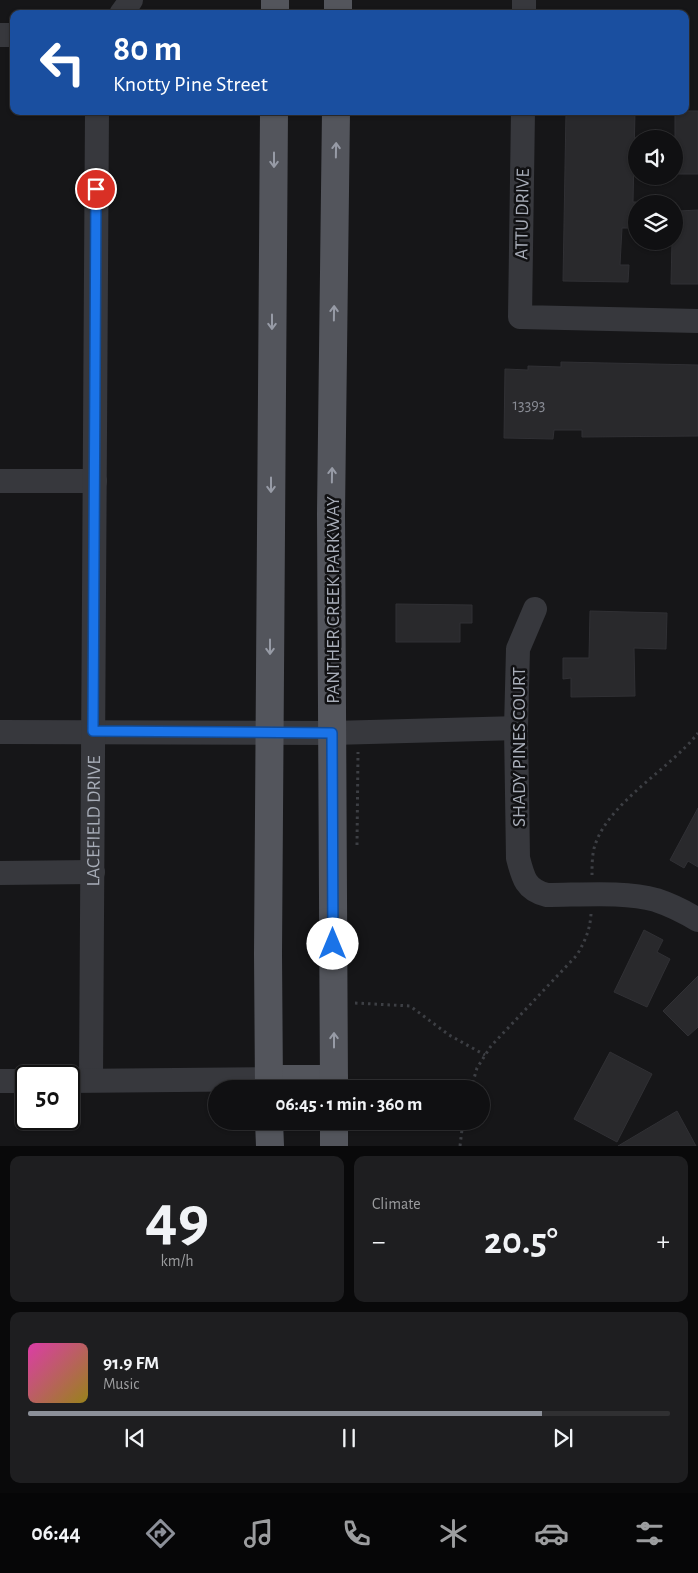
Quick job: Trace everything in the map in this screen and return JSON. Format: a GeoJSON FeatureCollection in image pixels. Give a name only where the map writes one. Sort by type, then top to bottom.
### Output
{"type":"FeatureCollection","features":[{"type":"Feature","properties":{"kind":"main road"},"geometry":{"type":"LineString","coordinates":[[269,1080],[269,733],[274,115]]}},
{"type":"Feature","properties":{"kind":"main road","name":"PANTHER CREEK PARKWAY"},"geometry":{"type":"LineString","coordinates":[[334,1080],[331,514],[336,115]]}},
{"type":"Feature","properties":{"kind":"main road"},"geometry":{"type":"LineString","coordinates":[[270,1130],[270,1146]]}},
{"type":"Feature","properties":{"kind":"main road"},"geometry":{"type":"LineString","coordinates":[[334,1130],[334,1146]]}},
{"type":"Feature","properties":{"kind":"street","name":"LACEFIELD DRIVE"},"geometry":{"type":"LineString","coordinates":[[80,1081],[92,872],[97,115]]}},
{"type":"Feature","properties":{"kind":"street","name":"ATTU DRIVE"},"geometry":{"type":"LineString","coordinates":[[522,115],[520,317],[698,321]]}},
{"type":"Feature","properties":{"kind":"street"},"geometry":{"type":"LineString","coordinates":[[0,481],[95,481]]}},
{"type":"Feature","properties":{"kind":"street","name":"SHADY PINES COURT"},"geometry":{"type":"LineString","coordinates":[[535,609],[518,649],[516,728],[518,858],[529,888],[537,893],[548,895],[631,896],[655,900],[681,910],[698,920]]}},
{"type":"Feature","properties":{"kind":"street"},"geometry":{"type":"LineString","coordinates":[[0,732],[332,733],[516,728]]}},
{"type":"Feature","properties":{"kind":"street"},"geometry":{"type":"LineString","coordinates":[[0,872],[92,872]]}},
{"type":"Feature","properties":{"kind":"street"},"geometry":{"type":"LineString","coordinates":[[0,1081],[15,1081]]}},
{"type":"Feature","properties":{"kind":"street"},"geometry":{"type":"LineString","coordinates":[[80,1081],[208,1083]]}},
{"type":"Feature","properties":{"kind":"path"},"geometry":{"type":"LineString","coordinates":[[349,1003],[410,1006],[449,1035],[485,1055]]}},
{"type":"Feature","properties":{"kind":"path"},"geometry":{"type":"LineString","coordinates":[[460,1146],[462,1130]]}},
{"type":"Feature","properties":{"kind":"building"},"geometry":{"type":"Polygon","coordinates":[[[689,111],[698,111],[698,174],[683,174],[683,130],[675,130],[675,115],[689,115],[689,111]]]}},
{"type":"Feature","properties":{"kind":"building"},"geometry":{"type":"Polygon","coordinates":[[[566,115],[635,115],[635,130],[628,130],[628,185],[633,185],[633,195],[628,195],[628,228],[622,228],[620,265],[629,265],[628,282],[563,281],[566,115]]]}},
{"type":"Feature","properties":{"kind":"building"},"geometry":{"type":"Polygon","coordinates":[[[698,210],[698,284],[671,284],[672,250],[683,250],[683,211],[698,210]]]}},
{"type":"Feature","properties":{"kind":"building"},"geometry":{"type":"Polygon","coordinates":[[[561,362],[698,365],[698,436],[582,437],[582,430],[554,430],[553,439],[504,438],[505,369],[528,370],[528,366],[561,367],[561,362]]]}},
{"type":"Feature","properties":{"kind":"building"},"geometry":{"type":"Polygon","coordinates":[[[396,604],[472,605],[472,623],[460,623],[460,642],[396,642],[396,604]]]}},
{"type":"Feature","properties":{"kind":"building"},"geometry":{"type":"Polygon","coordinates":[[[590,611],[667,613],[666,649],[634,648],[635,696],[571,697],[571,678],[563,679],[563,658],[589,658],[590,611]]]}},
{"type":"Feature","properties":{"kind":"building"},"geometry":{"type":"Polygon","coordinates":[[[698,808],[698,867],[688,861],[684,868],[670,860],[698,808]]]}},
{"type":"Feature","properties":{"kind":"building"},"geometry":{"type":"Polygon","coordinates":[[[644,930],[663,940],[657,952],[670,959],[647,1007],[614,992],[644,930]]]}},
{"type":"Feature","properties":{"kind":"building"},"geometry":{"type":"Polygon","coordinates":[[[698,976],[698,1027],[688,1036],[663,1011],[698,976]]]}},
{"type":"Feature","properties":{"kind":"building"},"geometry":{"type":"Polygon","coordinates":[[[610,1052],[652,1074],[617,1142],[574,1119],[610,1052]]]}},
{"type":"Feature","properties":{"kind":"building"},"geometry":{"type":"Polygon","coordinates":[[[677,1111],[696,1146],[618,1146],[677,1111]]]}},
{"type":"Feature","properties":{"kind":"route"},"geometry":{"type":"LineString","coordinates":[[96,189],[93,731],[332,733],[333,944]]}}]}
